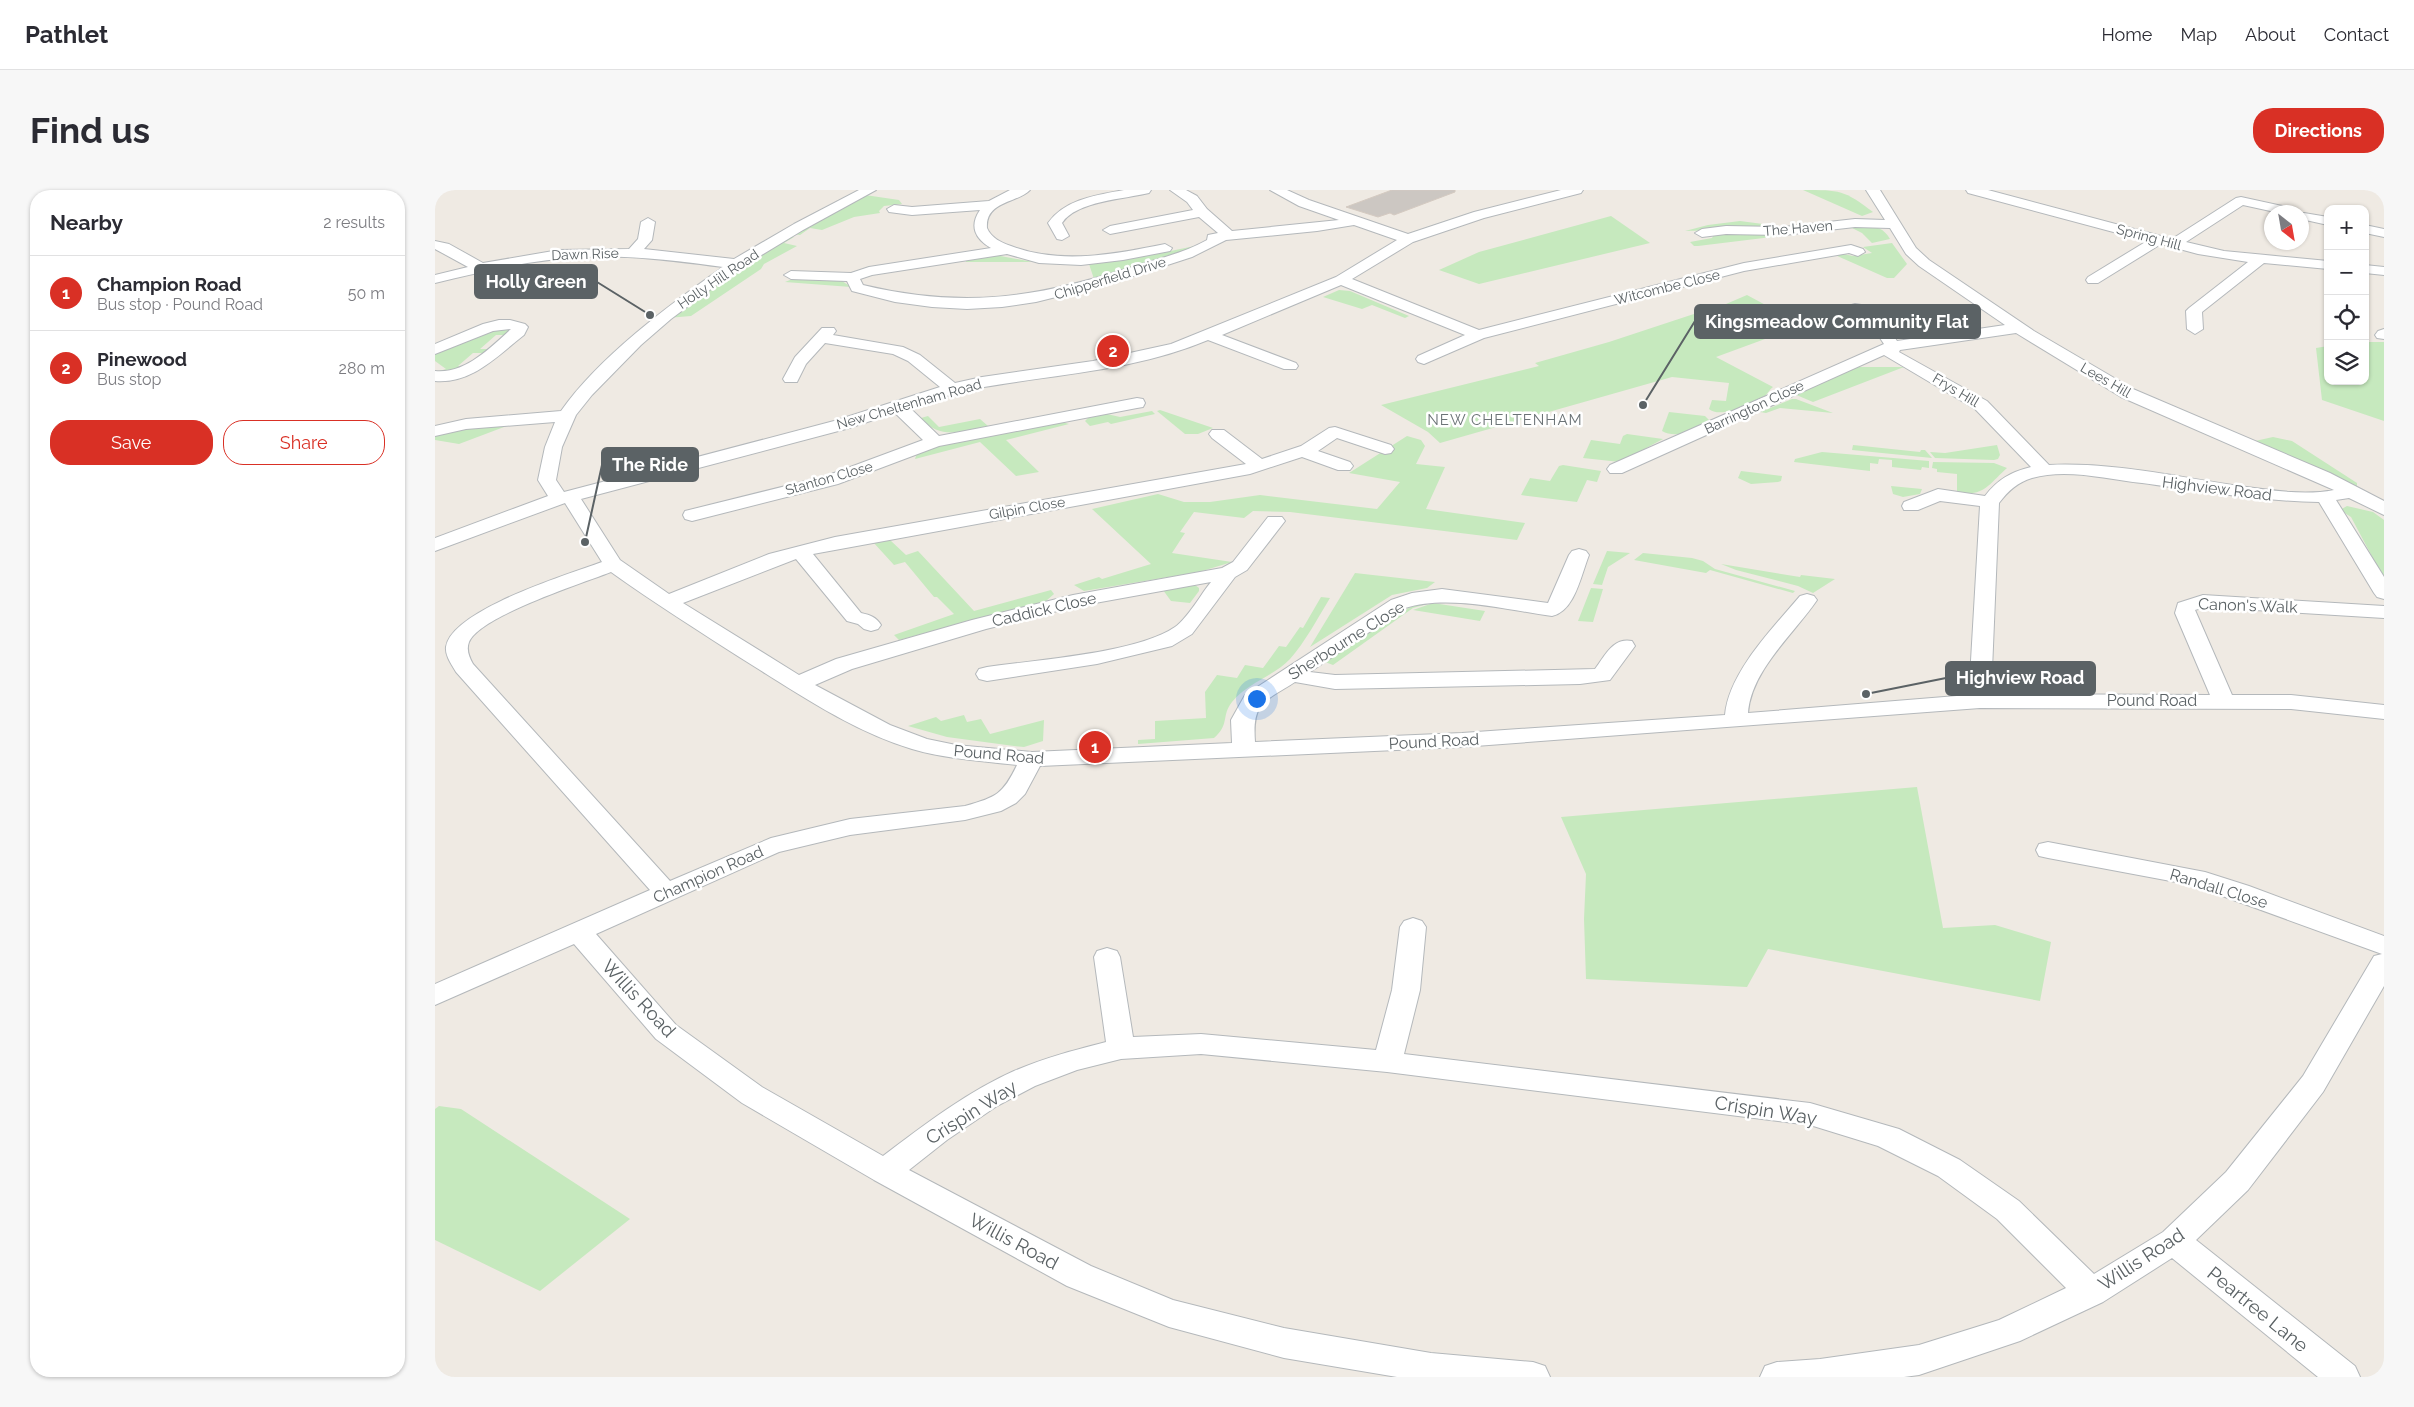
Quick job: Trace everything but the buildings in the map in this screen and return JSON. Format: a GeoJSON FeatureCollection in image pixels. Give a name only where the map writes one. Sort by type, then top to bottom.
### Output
{"type":"FeatureCollection","features":[{"type":"Feature","properties":{"kind":"street","name":"Holly Hill Road"},"geometry":{"type":"LineString","coordinates":[[565,498],[547,480],[549,463],[566,416],[584,394],[648,330],[674,308],[737,264],[792,231],[869,190]]}},
{"type":"Feature","properties":{"kind":"street"},"geometry":{"type":"LineString","coordinates":[[894,209],[912,210],[992,205],[1023,190]]}},
{"type":"Feature","properties":{"kind":"street"},"geometry":{"type":"LineString","coordinates":[[1062,236],[1055,223],[1063,212],[1074,206],[1144,190]]}},
{"type":"Feature","properties":{"kind":"street"},"geometry":{"type":"LineString","coordinates":[[1177,190],[1193,198],[1202,212],[1226,230],[1227,233],[1223,236]]}},
{"type":"Feature","properties":{"kind":"street"},"geometry":{"type":"LineString","coordinates":[[1277,190],[1304,203],[1408,239]]}},
{"type":"Feature","properties":{"kind":"street","name":"New Cheltenham Road"},"geometry":{"type":"LineString","coordinates":[[435,545],[523,510],[831,427],[952,389],[982,382],[1139,357],[1176,348],[1341,280],[1408,239],[1485,213],[1576,190]]}},
{"type":"Feature","properties":{"kind":"street","name":"Lees Hill"},"geometry":{"type":"LineString","coordinates":[[1873,190],[1911,251],[1924,263],[2018,328],[2145,403],[2241,441],[2353,491],[2384,508]]}},
{"type":"Feature","properties":{"kind":"street","name":"Spring Hill"},"geometry":{"type":"LineString","coordinates":[[1973,190],[2158,240],[2224,255],[2324,265]]}},
{"type":"Feature","properties":{"kind":"street"},"geometry":{"type":"LineString","coordinates":[[2174,244],[2241,201],[2264,206]]}},
{"type":"Feature","properties":{"kind":"street"},"geometry":{"type":"LineString","coordinates":[[992,205],[984,214],[979,225],[982,234],[991,242],[1007,250]]}},
{"type":"Feature","properties":{"kind":"street"},"geometry":{"type":"LineString","coordinates":[[1110,230],[1202,212]]}},
{"type":"Feature","properties":{"kind":"street"},"geometry":{"type":"LineString","coordinates":[[2309,217],[2324,220]]}},
{"type":"Feature","properties":{"kind":"street","name":"Chipperfield Drive"},"geometry":{"type":"LineString","coordinates":[[791,275],[852,277],[869,271],[1007,250],[1026,257],[1050,260],[1097,260],[1223,236],[1320,228],[1352,220]]}},
{"type":"Feature","properties":{"kind":"street"},"geometry":{"type":"LineString","coordinates":[[634,252],[645,240],[648,222]]}},
{"type":"Feature","properties":{"kind":"street","name":"The Haven"},"geometry":{"type":"LineString","coordinates":[[1702,233],[1726,230],[1784,231],[1855,224],[1895,224]]}},
{"type":"Feature","properties":{"kind":"street"},"geometry":{"type":"LineString","coordinates":[[2369,230],[2384,233]]}},
{"type":"Feature","properties":{"kind":"street","name":"Chipperfield Drive"},"geometry":{"type":"LineString","coordinates":[[852,277],[857,288],[913,302],[959,304],[1034,299],[1090,286],[1206,248],[1223,236]]}},
{"type":"Feature","properties":{"kind":"street"},"geometry":{"type":"LineString","coordinates":[[2093,280],[2158,240]]}},
{"type":"Feature","properties":{"kind":"street"},"geometry":{"type":"LineString","coordinates":[[435,245],[444,247],[479,267]]}},
{"type":"Feature","properties":{"kind":"street","name":"Witcombe Close"},"geometry":{"type":"LineString","coordinates":[[1424,359],[1478,336],[1745,267],[1851,248],[1857,252]]}},
{"type":"Feature","properties":{"kind":"street","name":"Dawn Rise"},"geometry":{"type":"LineString","coordinates":[[435,279],[479,267],[553,255],[634,252],[737,264]]}},
{"type":"Feature","properties":{"kind":"street"},"geometry":{"type":"LineString","coordinates":[[2195,329],[2195,311],[2260,259]]}},
{"type":"Feature","properties":{"kind":"street"},"geometry":{"type":"LineString","coordinates":[[2369,269],[2384,271]]}},
{"type":"Feature","properties":{"kind":"street"},"geometry":{"type":"LineString","coordinates":[[1341,280],[1478,336]]}},
{"type":"Feature","properties":{"kind":"street","name":"Frys Hill"},"geometry":{"type":"LineString","coordinates":[[1781,329],[1855,309],[1869,310],[1873,313],[1893,346],[1891,354],[1963,392],[1981,405],[1993,415],[2045,471]]}},
{"type":"Feature","properties":{"kind":"street"},"geometry":{"type":"LineString","coordinates":[[435,349],[491,327],[508,325],[519,327],[518,332],[467,372],[453,376],[435,376]]}},
{"type":"Feature","properties":{"kind":"street","name":"Barrington Close"},"geometry":{"type":"LineString","coordinates":[[1616,469],[1862,358],[1893,346],[2018,328]]}},
{"type":"Feature","properties":{"kind":"street"},"geometry":{"type":"LineString","coordinates":[[791,379],[791,374],[825,334],[897,350],[914,358],[952,389]]}},
{"type":"Feature","properties":{"kind":"street"},"geometry":{"type":"LineString","coordinates":[[1209,335],[1290,366]]}},
{"type":"Feature","properties":{"kind":"street","name":"Stanton Close"},"geometry":{"type":"LineString","coordinates":[[692,515],[724,512],[832,480],[935,442],[1137,403]]}},
{"type":"Feature","properties":{"kind":"street"},"geometry":{"type":"LineString","coordinates":[[897,405],[935,442]]}},
{"type":"Feature","properties":{"kind":"street"},"geometry":{"type":"LineString","coordinates":[[435,431],[466,424],[566,416]]}},
{"type":"Feature","properties":{"kind":"street","name":"Gilpin Close"},"geometry":{"type":"LineString","coordinates":[[667,602],[776,558],[893,532],[1260,466],[1304,452],[1335,432],[1385,449]]}},
{"type":"Feature","properties":{"kind":"street"},"geometry":{"type":"LineString","coordinates":[[1218,434],[1260,466]]}},
{"type":"Feature","properties":{"kind":"street"},"geometry":{"type":"LineString","coordinates":[[1304,452],[1343,466]]}},
{"type":"Feature","properties":{"kind":"street","name":"Highview Road"},"geometry":{"type":"LineString","coordinates":[[1990,502],[2005,484],[2017,478],[2045,471],[2091,471],[2255,494],[2325,497],[2353,491]]}},
{"type":"Feature","properties":{"kind":"street"},"geometry":{"type":"LineString","coordinates":[[1911,506],[1938,495],[1990,502],[1980,700]]}},
{"type":"Feature","properties":{"kind":"street"},"geometry":{"type":"LineString","coordinates":[[2325,497],[2384,593]]}},
{"type":"Feature","properties":{"kind":"street","name":"Pound Road"},"geometry":{"type":"LineString","coordinates":[[565,498],[613,564],[667,602],[798,684],[882,730],[920,744],[956,752],[1032,759],[1534,736],[1980,700],[2223,700],[2291,702],[2384,712]]}},
{"type":"Feature","properties":{"kind":"street","name":"Caddick Close"},"geometry":{"type":"LineString","coordinates":[[798,684],[844,664],[979,624],[1073,601],[1228,573],[1240,566],[1275,521]]}},
{"type":"Feature","properties":{"kind":"street"},"geometry":{"type":"LineString","coordinates":[[801,552],[855,617],[865,620],[871,625]]}},
{"type":"Feature","properties":{"kind":"street","name":"Sherbourne Close"},"geometry":{"type":"LineString","coordinates":[[1243,749],[1242,720],[1253,700],[1399,604],[1419,597],[1442,595],[1552,610],[1558,606],[1579,555]]}},
{"type":"Feature","properties":{"kind":"street"},"geometry":{"type":"LineString","coordinates":[[613,564],[497,611],[464,632],[458,643],[456,654],[464,667],[666,892]]}},
{"type":"Feature","properties":{"kind":"street"},"geometry":{"type":"LineString","coordinates":[[987,674],[1097,658],[1165,642],[1185,630],[1228,573]]}},
{"type":"Feature","properties":{"kind":"street"},"geometry":{"type":"LineString","coordinates":[[1736,721],[1738,698],[1766,650],[1807,600]]}},
{"type":"Feature","properties":{"kind":"street","name":"Canon's Walk"},"geometry":{"type":"LineString","coordinates":[[2223,700],[2185,613],[2185,607],[2191,603],[2203,601],[2384,612]]}},
{"type":"Feature","properties":{"kind":"street"},"geometry":{"type":"LineString","coordinates":[[1290,675],[1335,682],[1580,677],[1602,675],[1624,646]]}},
{"type":"Feature","properties":{"kind":"street","name":"Champion Road"},"geometry":{"type":"LineString","coordinates":[[435,994],[771,846],[850,827],[965,813],[992,806],[1008,798],[1017,789],[1032,759]]}},
{"type":"Feature","properties":{"kind":"street","name":"Randall Close"},"geometry":{"type":"LineString","coordinates":[[2048,850],[2196,878],[2240,892],[2384,946]]}},
{"type":"Feature","properties":{"kind":"street"},"geometry":{"type":"LineString","coordinates":[[1387,1062],[1406,990],[1413,927]]}},
{"type":"Feature","properties":{"kind":"street","name":"Willis Road"},"geometry":{"type":"LineString","coordinates":[[578,931],[666,1032],[751,1095],[885,1172],[1079,1276],[1169,1313],[1294,1344],[1431,1368],[1533,1377]]}},
{"type":"Feature","properties":{"kind":"street"},"geometry":{"type":"LineString","coordinates":[[1107,957],[1121,1049]]}},
{"type":"Feature","properties":{"kind":"street","name":"Willis Road"},"geometry":{"type":"LineString","coordinates":[[1777,1377],[1820,1376],[1919,1360],[2008,1331],[2091,1292],[2174,1241],[2237,1181],[2313,1084],[2384,963]]}},
{"type":"Feature","properties":{"kind":"street","name":"Crispin Way"},"geometry":{"type":"LineString","coordinates":[[885,1172],[937,1132],[987,1098],[1025,1078],[1071,1061],[1121,1049],[1159,1045],[1201,1044],[1387,1062],[1810,1114],[1888,1137],[1949,1168],[2008,1210],[2091,1292]]}},
{"type":"Feature","properties":{"kind":"street","name":"Peartree Lane"},"geometry":{"type":"LineString","coordinates":[[2174,1241],[2343,1377]]}},
{"type":"Feature","properties":{"kind":"green space"},"geometry":{"type":"Polygon","coordinates":[[[1803,190],[1834,191],[1848,195],[1873,212],[1862,216],[1803,190]]]}},
{"type":"Feature","properties":{"kind":"green space"},"geometry":{"type":"Polygon","coordinates":[[[865,195],[899,200],[902,204],[884,206],[879,211],[880,213],[854,217],[822,230],[810,228],[800,235],[793,234],[865,195]]]}},
{"type":"Feature","properties":{"kind":"green space"},"geometry":{"type":"Polygon","coordinates":[[[1611,216],[1650,243],[1479,284],[1439,270],[1479,252],[1611,216]]]}},
{"type":"Feature","properties":{"kind":"green space"},"geometry":{"type":"Polygon","coordinates":[[[1740,221],[1793,228],[1685,231],[1708,225],[1740,221]]]}},
{"type":"Feature","properties":{"kind":"green space"},"geometry":{"type":"Polygon","coordinates":[[[1867,226],[1878,228],[1890,239],[1872,243],[1862,233],[1850,227],[1867,226]]]}},
{"type":"Feature","properties":{"kind":"green space"},"geometry":{"type":"Polygon","coordinates":[[[1820,231],[1698,246],[1694,246],[1690,242],[1712,238],[1715,233],[1820,231]]]}},
{"type":"Feature","properties":{"kind":"green space"},"geometry":{"type":"Polygon","coordinates":[[[789,237],[794,237],[784,243],[797,246],[764,264],[761,269],[691,316],[667,318],[749,260],[789,237]]]}},
{"type":"Feature","properties":{"kind":"green space"},"geometry":{"type":"Polygon","coordinates":[[[1892,243],[1907,264],[1894,278],[1887,278],[1835,255],[1853,256],[1872,253],[1863,247],[1892,243]]]}},
{"type":"Feature","properties":{"kind":"green space"},"geometry":{"type":"Polygon","coordinates":[[[1195,246],[1200,247],[1095,282],[1089,264],[1131,259],[1195,246]]]}},
{"type":"Feature","properties":{"kind":"green space"},"geometry":{"type":"Polygon","coordinates":[[[995,255],[1033,262],[966,262],[965,259],[995,255]]]}},
{"type":"Feature","properties":{"kind":"green space"},"geometry":{"type":"Polygon","coordinates":[[[795,278],[839,279],[851,287],[785,282],[795,278]]]}},
{"type":"Feature","properties":{"kind":"green space"},"geometry":{"type":"Polygon","coordinates":[[[1339,290],[1350,291],[1409,316],[1405,318],[1372,305],[1362,309],[1323,297],[1339,290]]]}},
{"type":"Feature","properties":{"kind":"green space"},"geometry":{"type":"Polygon","coordinates":[[[1747,295],[1786,316],[1777,319],[1782,322],[1774,326],[1784,332],[1716,357],[1773,387],[1765,396],[1737,409],[1714,412],[1709,409],[1712,400],[1726,401],[1729,383],[1672,377],[1440,443],[1428,432],[1381,405],[1539,366],[1535,363],[1609,342],[1706,310],[1712,310],[1747,295]]]}},
{"type":"Feature","properties":{"kind":"green space"},"geometry":{"type":"Polygon","coordinates":[[[505,328],[511,330],[508,335],[496,335],[480,349],[490,349],[486,353],[473,353],[458,366],[467,367],[462,372],[436,372],[446,369],[435,361],[435,351],[490,330],[505,328]]]}},
{"type":"Feature","properties":{"kind":"green space"},"geometry":{"type":"Polygon","coordinates":[[[2369,342],[2384,342],[2384,421],[2322,400],[2316,348],[2324,347],[2324,385],[2369,385],[2369,342]]]}},
{"type":"Feature","properties":{"kind":"green space"},"geometry":{"type":"Polygon","coordinates":[[[1856,367],[1904,367],[1813,402],[1794,394],[1856,367]]]}},
{"type":"Feature","properties":{"kind":"green space"},"geometry":{"type":"Polygon","coordinates":[[[1792,399],[1833,413],[1780,408],[1766,413],[1760,412],[1792,399]]]}},
{"type":"Feature","properties":{"kind":"green space"},"geometry":{"type":"Polygon","coordinates":[[[1160,410],[1213,428],[1198,434],[1185,434],[1157,411],[1160,410]]]}},
{"type":"Feature","properties":{"kind":"green space"},"geometry":{"type":"Polygon","coordinates":[[[1152,411],[1155,414],[1111,424],[1108,422],[1090,426],[1085,421],[1088,418],[1107,414],[1120,417],[1152,411]]]}},
{"type":"Feature","properties":{"kind":"green space"},"geometry":{"type":"Polygon","coordinates":[[[1669,412],[1705,416],[1709,420],[1687,433],[1667,433],[1662,431],[1669,412]]]}},
{"type":"Feature","properties":{"kind":"green space"},"geometry":{"type":"Polygon","coordinates":[[[928,416],[939,427],[980,419],[988,426],[961,432],[944,432],[936,430],[921,418],[928,416]]]}},
{"type":"Feature","properties":{"kind":"green space"},"geometry":{"type":"Polygon","coordinates":[[[1062,422],[1069,424],[1006,440],[1039,472],[1016,476],[980,442],[915,459],[917,453],[936,445],[1062,422]]]}},
{"type":"Feature","properties":{"kind":"green space"},"geometry":{"type":"Polygon","coordinates":[[[512,424],[459,444],[435,440],[435,435],[457,429],[512,424]]]}},
{"type":"Feature","properties":{"kind":"green space"},"geometry":{"type":"Polygon","coordinates":[[[1627,434],[1663,439],[1620,462],[1583,458],[1591,440],[1620,444],[1623,436],[1627,434]]]}},
{"type":"Feature","properties":{"kind":"green space"},"geometry":{"type":"Polygon","coordinates":[[[1407,436],[1421,440],[1425,446],[1416,464],[1445,467],[1426,509],[1525,523],[1517,540],[1290,512],[1253,511],[1244,518],[1194,512],[1180,532],[1185,533],[1172,553],[1232,562],[1199,572],[1084,591],[1074,585],[1099,577],[1102,579],[1151,564],[1092,509],[1158,494],[1184,502],[1210,502],[1260,495],[1377,509],[1400,482],[1349,473],[1407,436]]]}},
{"type":"Feature","properties":{"kind":"green space"},"geometry":{"type":"Polygon","coordinates":[[[2273,437],[2292,441],[2357,483],[2357,487],[2255,441],[2273,437]]]}},
{"type":"Feature","properties":{"kind":"green space"},"geometry":{"type":"Polygon","coordinates":[[[1853,445],[1920,452],[1925,450],[1932,458],[1852,450],[1853,445]]]}},
{"type":"Feature","properties":{"kind":"green space"},"geometry":{"type":"Polygon","coordinates":[[[1997,445],[2000,455],[1998,459],[1994,460],[1935,458],[1930,452],[1945,453],[1997,445]]]}},
{"type":"Feature","properties":{"kind":"green space"},"geometry":{"type":"Polygon","coordinates":[[[1822,452],[1929,461],[1929,468],[1922,467],[1921,470],[1892,467],[1892,460],[1879,459],[1878,464],[1870,463],[1870,471],[1794,462],[1795,459],[1822,452]]]}},
{"type":"Feature","properties":{"kind":"green space"},"geometry":{"type":"Polygon","coordinates":[[[1933,462],[1994,463],[2007,468],[1985,488],[1973,493],[1966,493],[1957,492],[1957,474],[1937,472],[1937,469],[1932,468],[1933,462]]]}},
{"type":"Feature","properties":{"kind":"green space"},"geometry":{"type":"Polygon","coordinates":[[[1559,466],[1601,471],[1597,482],[1587,480],[1577,502],[1521,495],[1530,478],[1550,481],[1559,466]]]}},
{"type":"Feature","properties":{"kind":"green space"},"geometry":{"type":"Polygon","coordinates":[[[1741,471],[1782,476],[1781,481],[1778,482],[1751,484],[1738,478],[1741,471]]]}},
{"type":"Feature","properties":{"kind":"green space"},"geometry":{"type":"Polygon","coordinates":[[[1891,486],[1922,489],[1920,494],[1903,497],[1893,494],[1891,486]]]}},
{"type":"Feature","properties":{"kind":"green space"},"geometry":{"type":"Polygon","coordinates":[[[2347,506],[2373,512],[2384,520],[2384,579],[2351,517],[2340,510],[2347,506]]]}},
{"type":"Feature","properties":{"kind":"green space"},"geometry":{"type":"Polygon","coordinates":[[[890,540],[906,555],[918,551],[974,611],[1051,590],[1054,594],[1046,601],[899,640],[894,635],[954,614],[937,597],[934,597],[905,562],[894,565],[873,542],[890,540]]]}},
{"type":"Feature","properties":{"kind":"green space"},"geometry":{"type":"Polygon","coordinates":[[[1607,551],[1630,553],[1608,567],[1602,585],[1593,584],[1607,551]]]}},
{"type":"Feature","properties":{"kind":"green space"},"geometry":{"type":"Polygon","coordinates":[[[1643,553],[1692,558],[1703,561],[1715,569],[1795,591],[1793,593],[1710,570],[1706,573],[1634,560],[1643,553]]]}},
{"type":"Feature","properties":{"kind":"green space"},"geometry":{"type":"Polygon","coordinates":[[[1721,564],[1800,577],[1801,575],[1835,579],[1813,593],[1798,586],[1736,570],[1721,564]]]}},
{"type":"Feature","properties":{"kind":"green space"},"geometry":{"type":"Polygon","coordinates":[[[1355,573],[1435,582],[1427,588],[1392,595],[1310,647],[1355,573]]]}},
{"type":"Feature","properties":{"kind":"green space"},"geometry":{"type":"Polygon","coordinates":[[[1195,585],[1199,588],[1199,591],[1190,603],[1171,601],[1163,590],[1195,585]]]}},
{"type":"Feature","properties":{"kind":"green space"},"geometry":{"type":"Polygon","coordinates":[[[1591,588],[1603,589],[1593,622],[1578,621],[1591,588]]]}},
{"type":"Feature","properties":{"kind":"green space"},"geometry":{"type":"Polygon","coordinates":[[[1321,597],[1330,598],[1295,653],[1284,665],[1238,695],[1229,707],[1222,728],[1214,738],[1138,744],[1138,740],[1155,739],[1155,721],[1206,718],[1205,692],[1217,675],[1237,678],[1245,665],[1263,668],[1279,646],[1286,647],[1300,627],[1303,628],[1321,597]]]}},
{"type":"Feature","properties":{"kind":"green space"},"geometry":{"type":"Polygon","coordinates":[[[1433,603],[1485,611],[1480,621],[1413,610],[1433,603]]]}},
{"type":"Feature","properties":{"kind":"green space"},"geometry":{"type":"Polygon","coordinates":[[[1418,604],[1427,604],[1413,608],[1333,665],[1325,662],[1402,611],[1418,604]]]}},
{"type":"Feature","properties":{"kind":"green space"},"geometry":{"type":"Polygon","coordinates":[[[964,715],[967,722],[981,719],[990,734],[1044,720],[1043,741],[1024,747],[1014,746],[947,737],[908,726],[936,717],[941,721],[964,715]]]}},
{"type":"Feature","properties":{"kind":"green space"},"geometry":{"type":"Polygon","coordinates":[[[1917,787],[1943,928],[1995,925],[2051,942],[2040,1001],[1768,949],[1747,987],[1586,979],[1584,919],[1586,874],[1561,817],[1917,787]]]}},
{"type":"Feature","properties":{"kind":"green space"},"geometry":{"type":"Polygon","coordinates":[[[439,1106],[461,1109],[630,1219],[540,1291],[435,1240],[435,1109],[439,1106]]]}},
{"type":"Feature","properties":{"kind":"place","name":"Holly Green"},"geometry":{"type":"Point","coordinates":[650,315]}},
{"type":"Feature","properties":{"kind":"place","name":"Pinewood"},"geometry":{"type":"Point","coordinates":[1113,351]}},
{"type":"Feature","properties":{"kind":"place","name":"Kingsmeadow Community Flat"},"geometry":{"type":"Point","coordinates":[1643,405]}},
{"type":"Feature","properties":{"kind":"place","name":"The Ride"},"geometry":{"type":"Point","coordinates":[585,542]}},
{"type":"Feature","properties":{"kind":"place","name":"Highview Road"},"geometry":{"type":"Point","coordinates":[1866,694]}},
{"type":"Feature","properties":{"kind":"place","name":"Champion Road"},"geometry":{"type":"Point","coordinates":[1095,747]}},
{"type":"Feature","properties":{"kind":"district","name":"NEW CHELTENHAM"},"geometry":{"type":"Point","coordinates":[1505,420]}}]}
